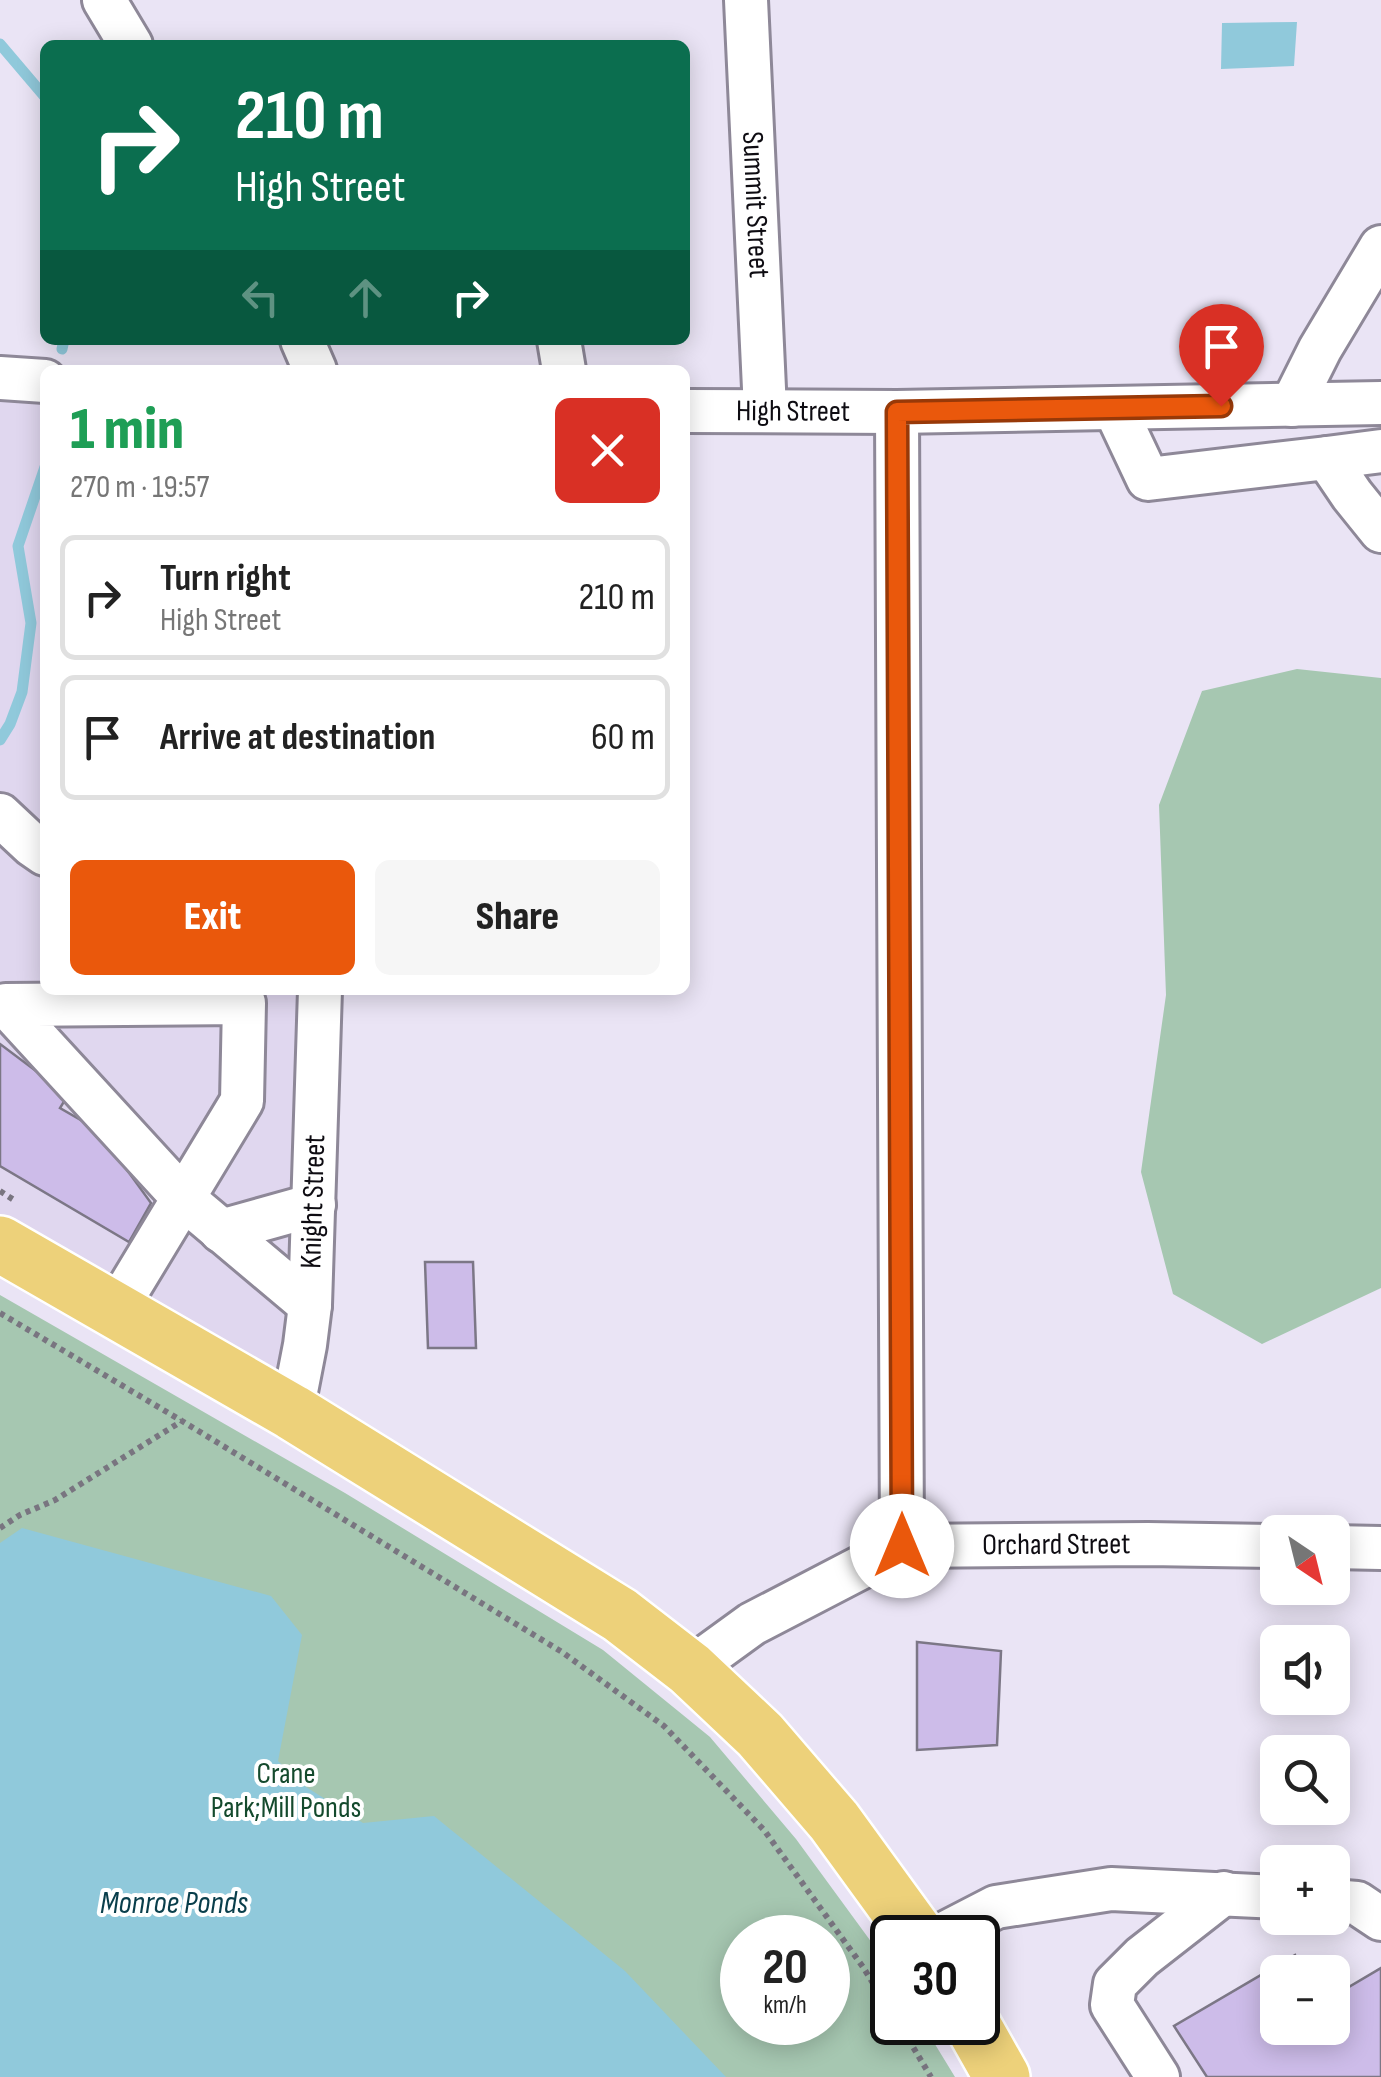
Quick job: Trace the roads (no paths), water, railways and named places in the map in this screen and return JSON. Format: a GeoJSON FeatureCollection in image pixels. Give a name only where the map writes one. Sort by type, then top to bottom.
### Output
{"type":"FeatureCollection","features":[{"type":"Feature","properties":{"kind":"main road"},"geometry":{"type":"LineString","coordinates":[[0,1244],[292,1412],[620,1615],[690,1669],[760,1736],[834,1822],[902,1915]]}},
{"type":"Feature","properties":{"kind":"main road"},"geometry":{"type":"LineString","coordinates":[[984,2045],[1002,2077]]}},
{"type":"Feature","properties":{"kind":"street"},"geometry":{"type":"LineString","coordinates":[[104,0],[128,40]]}},
{"type":"Feature","properties":{"kind":"street","name":"Summit Street"},"geometry":{"type":"LineString","coordinates":[[746,0],[764,410]]}},
{"type":"Feature","properties":{"kind":"street"},"geometry":{"type":"LineString","coordinates":[[1292,405],[1320,349],[1381,247]]}},
{"type":"Feature","properties":{"kind":"street"},"geometry":{"type":"LineString","coordinates":[[0,378],[40,380]]}},
{"type":"Feature","properties":{"kind":"street","name":"High Street"},"geometry":{"type":"LineString","coordinates":[[690,411],[897,412],[1381,403]]}},
{"type":"Feature","properties":{"kind":"street"},"geometry":{"type":"LineString","coordinates":[[1115,408],[1148,479],[1381,451]]}},
{"type":"Feature","properties":{"kind":"street"},"geometry":{"type":"LineString","coordinates":[[897,412],[902,1546]]}},
{"type":"Feature","properties":{"kind":"street"},"geometry":{"type":"LineString","coordinates":[[1327,458],[1381,532]]}},
{"type":"Feature","properties":{"kind":"street"},"geometry":{"type":"LineString","coordinates":[[0,815],[40,851]]}},
{"type":"Feature","properties":{"kind":"street","name":"Knight Street"},"geometry":{"type":"LineString","coordinates":[[292,1412],[310,1305],[320,995]]}},
{"type":"Feature","properties":{"kind":"street"},"geometry":{"type":"LineString","coordinates":[[115,1311],[184,1199],[242,1101],[244,1004],[6,1006],[184,1199],[310,1305]]}},
{"type":"Feature","properties":{"kind":"street"},"geometry":{"type":"LineString","coordinates":[[221,1232],[314,1204]]}},
{"type":"Feature","properties":{"kind":"street","name":"Orchard Street"},"geometry":{"type":"LineString","coordinates":[[690,1669],[752,1624],[902,1546],[1260,1546]]}},
{"type":"Feature","properties":{"kind":"street"},"geometry":{"type":"LineString","coordinates":[[1350,1547],[1381,1548]]}},
{"type":"Feature","properties":{"kind":"street"},"geometry":{"type":"LineString","coordinates":[[981,1915],[996,1907],[1111,1888],[1260,1895]]}},
{"type":"Feature","properties":{"kind":"street"},"geometry":{"type":"LineString","coordinates":[[1158,2077],[1112,2005],[1115,1984],[1142,1957],[1224,1892]]}},
{"type":"Feature","properties":{"kind":"street"},"geometry":{"type":"LineString","coordinates":[[1350,1904],[1381,1919]]}},
{"type":"Feature","properties":{"kind":"water"},"geometry":{"type":"Polygon","coordinates":[[[1297,22],[1294,66],[1221,69],[1222,23],[1297,22]]]}},
{"type":"Feature","properties":{"kind":"water","name":"Monroe Ponds"},"geometry":{"type":"Polygon","coordinates":[[[22,1528],[271,1596],[302,1635],[278,1761],[303,1785],[363,1823],[434,1816],[625,1971],[726,2077],[0,2077],[0,1543],[22,1528]]]}},
{"type":"Feature","properties":{"kind":"waterway"},"geometry":{"type":"LineString","coordinates":[[0,44],[40,91]]}},
{"type":"Feature","properties":{"kind":"waterway"},"geometry":{"type":"LineString","coordinates":[[62,349],[63,345]]}},
{"type":"Feature","properties":{"kind":"waterway"},"geometry":{"type":"LineString","coordinates":[[0,740],[22,692],[31,623],[18,546],[40,482]]}},
{"type":"Feature","properties":{"kind":"park label","name":"Crane Park;Mill Ponds"},"geometry":{"type":"Point","coordinates":[286,1791]}}]}
